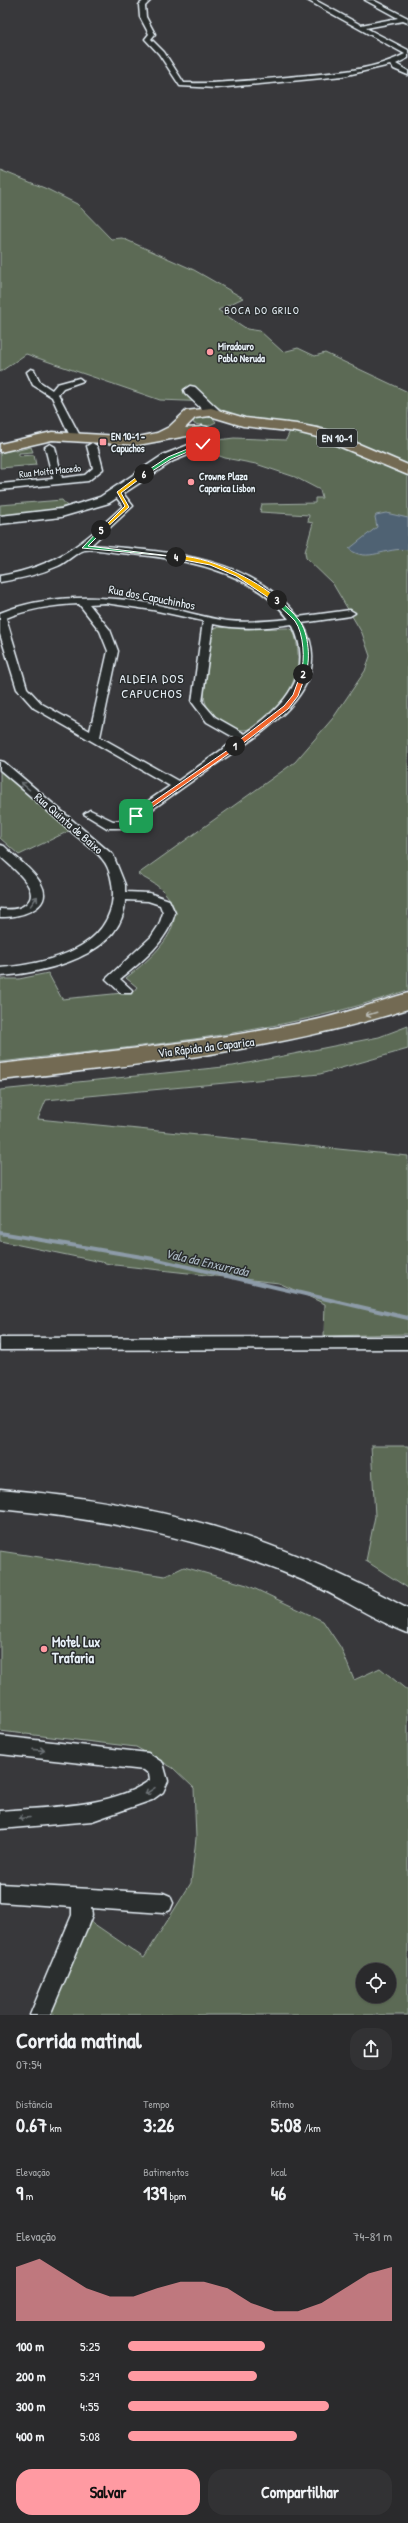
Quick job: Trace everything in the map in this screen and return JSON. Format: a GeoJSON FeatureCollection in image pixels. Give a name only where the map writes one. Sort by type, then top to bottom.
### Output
{"type":"FeatureCollection","features":[{"type":"Feature","properties":{"kind":"highway","name":"Via Rápida da Caparica"},"geometry":{"type":"LineString","coordinates":[[0,1072],[264,1040],[320,1028],[408,1001]]}},
{"type":"Feature","properties":{"kind":"highway","name":"Via Rápida da Caparica"},"geometry":{"type":"LineString","coordinates":[[0,1084],[271,1051],[329,1040],[408,1017]]}},
{"type":"Feature","properties":{"kind":"main road","name":"EN 10-1"},"geometry":{"type":"LineString","coordinates":[[161,437],[174,430],[186,418],[198,412],[212,424]]}},
{"type":"Feature","properties":{"kind":"main road"},"geometry":{"type":"LineString","coordinates":[[186,418],[187,426],[212,424]]}},
{"type":"Feature","properties":{"kind":"main road","name":"EN 10-1"},"geometry":{"type":"LineString","coordinates":[[0,448],[52,436],[75,436],[130,441],[161,437],[212,424],[260,425],[296,428],[321,433],[408,470]]}},
{"type":"Feature","properties":{"kind":"street"},"geometry":{"type":"LineString","coordinates":[[148,0],[142,5],[143,17],[152,34],[148,40],[162,53],[182,85],[216,86],[330,76],[392,63],[408,54]]}},
{"type":"Feature","properties":{"kind":"street"},"geometry":{"type":"LineString","coordinates":[[313,1],[327,0]]}},
{"type":"Feature","properties":{"kind":"street"},"geometry":{"type":"LineString","coordinates":[[368,0],[406,20]]}},
{"type":"Feature","properties":{"kind":"street"},"geometry":{"type":"LineString","coordinates":[[313,1],[408,54]]}},
{"type":"Feature","properties":{"kind":"street"},"geometry":{"type":"LineString","coordinates":[[361,27],[406,20]]}},
{"type":"Feature","properties":{"kind":"street"},"geometry":{"type":"LineString","coordinates":[[392,63],[396,68],[408,73]]}},
{"type":"Feature","properties":{"kind":"street"},"geometry":{"type":"LineString","coordinates":[[31,372],[36,383],[56,396],[75,436]]}},
{"type":"Feature","properties":{"kind":"street"},"geometry":{"type":"LineString","coordinates":[[52,394],[60,386],[79,381]]}},
{"type":"Feature","properties":{"kind":"street"},"geometry":{"type":"LineString","coordinates":[[0,520],[53,515],[78,509],[114,495],[165,460],[209,442],[212,424],[190,390],[193,401],[186,418]]}},
{"type":"Feature","properties":{"kind":"street","name":"Rua Moita Macedo"},"geometry":{"type":"LineString","coordinates":[[0,487],[82,480],[96,472],[98,469],[92,446]]}},
{"type":"Feature","properties":{"kind":"street"},"geometry":{"type":"LineString","coordinates":[[50,447],[58,482]]}},
{"type":"Feature","properties":{"kind":"street"},"geometry":{"type":"LineString","coordinates":[[0,579],[25,575],[55,565],[84,547],[122,510],[114,495]]}},
{"type":"Feature","properties":{"kind":"street"},"geometry":{"type":"LineString","coordinates":[[84,547],[158,554],[211,564],[238,575],[263,589],[298,621],[303,636],[306,665],[295,696],[286,708],[179,786],[122,825],[111,825],[90,814]]}},
{"type":"Feature","properties":{"kind":"street"},"geometry":{"type":"LineString","coordinates":[[81,600],[105,630],[113,651],[94,740]]}},
{"type":"Feature","properties":{"kind":"street","name":"Rua dos Capuchinhos"},"geometry":{"type":"LineString","coordinates":[[179,786],[94,740],[38,706],[26,694],[16,672],[0,621],[3,615],[12,612],[81,600],[120,601],[208,621],[247,625],[298,621],[350,613]]}},
{"type":"Feature","properties":{"kind":"street"},"geometry":{"type":"LineString","coordinates":[[208,621],[197,702],[200,710],[207,717],[245,739]]}},
{"type":"Feature","properties":{"kind":"street","name":"Rua Quinta de Baixo"},"geometry":{"type":"LineString","coordinates":[[0,764],[109,858],[115,869],[120,896]]}},
{"type":"Feature","properties":{"kind":"street"},"geometry":{"type":"LineString","coordinates":[[0,913],[22,912],[34,904],[38,894],[36,885],[1,850]]}},
{"type":"Feature","properties":{"kind":"street"},"geometry":{"type":"LineString","coordinates":[[0,972],[20,972],[48,967],[88,948],[104,934],[113,923],[120,905],[120,896],[144,894],[157,897],[163,900],[169,911],[168,918],[158,938],[139,959],[112,980],[126,990]]}},
{"type":"Feature","properties":{"kind":"street"},"geometry":{"type":"LineString","coordinates":[[0,1344],[408,1343]]}},
{"type":"Feature","properties":{"kind":"street"},"geometry":{"type":"LineString","coordinates":[[0,1500],[87,1507],[183,1526],[242,1544],[326,1577],[408,1622]]}},
{"type":"Feature","properties":{"kind":"street"},"geometry":{"type":"LineString","coordinates":[[0,1745],[148,1762],[157,1769],[159,1781],[157,1786],[146,1794],[88,1812],[0,1820]]}},
{"type":"Feature","properties":{"kind":"street"},"geometry":{"type":"LineString","coordinates":[[0,1893],[163,1903]]}},
{"type":"Feature","properties":{"kind":"street"},"geometry":{"type":"LineString","coordinates":[[40,2015],[82,1915],[81,1898]]}},
{"type":"Feature","properties":{"kind":"green space"},"geometry":{"type":"Polygon","coordinates":[[[0,170],[47,189],[77,204],[111,239],[122,238],[194,270],[243,298],[218,310],[247,329],[260,331],[283,352],[298,348],[315,356],[325,353],[408,392],[408,465],[318,427],[232,416],[210,402],[160,400],[26,354],[0,372],[0,170]]]}},
{"type":"Feature","properties":{"kind":"green space"},"geometry":{"type":"Polygon","coordinates":[[[200,416],[212,417],[216,422],[208,426],[194,424],[193,419],[200,416]]]}},
{"type":"Feature","properties":{"kind":"green space"},"geometry":{"type":"Polygon","coordinates":[[[290,431],[309,433],[408,475],[408,990],[358,1006],[257,1029],[154,1044],[0,1062],[0,979],[19,979],[48,973],[62,999],[133,992],[137,987],[126,978],[158,950],[172,926],[174,914],[171,901],[161,889],[138,874],[295,762],[333,718],[365,671],[370,656],[362,633],[333,584],[306,558],[305,552],[313,523],[308,522],[309,515],[260,512],[262,504],[315,503],[315,498],[322,498],[320,490],[295,477],[256,464],[225,458],[203,450],[218,440],[234,438],[286,440],[290,431]]]}},
{"type":"Feature","properties":{"kind":"green space"},"geometry":{"type":"Polygon","coordinates":[[[31,447],[33,452],[19,453],[19,456],[34,455],[36,465],[0,468],[0,453],[14,449],[15,451],[31,447]]]}},
{"type":"Feature","properties":{"kind":"green space"},"geometry":{"type":"Polygon","coordinates":[[[62,500],[67,506],[36,513],[0,516],[0,505],[62,500]]]}},
{"type":"Feature","properties":{"kind":"green space"},"geometry":{"type":"Polygon","coordinates":[[[217,627],[245,629],[288,628],[293,630],[297,643],[298,655],[295,678],[284,698],[276,708],[262,722],[250,729],[240,730],[228,725],[209,710],[206,703],[204,695],[212,630],[217,627]]]}},
{"type":"Feature","properties":{"kind":"green space"},"geometry":{"type":"Polygon","coordinates":[[[0,770],[71,830],[19,855],[0,838],[0,770]]]}},
{"type":"Feature","properties":{"kind":"green space"},"geometry":{"type":"Polygon","coordinates":[[[408,1026],[408,1049],[320,1074],[46,1100],[38,1119],[408,1156],[408,1334],[324,1336],[325,1304],[279,1283],[115,1265],[0,1241],[0,1090],[233,1066],[379,1037],[408,1026]]]}},
{"type":"Feature","properties":{"kind":"green space"},"geometry":{"type":"Polygon","coordinates":[[[371,1446],[408,1446],[408,1588],[366,1561],[375,1516],[371,1446]]]}},
{"type":"Feature","properties":{"kind":"green space"},"geometry":{"type":"Polygon","coordinates":[[[0,1551],[165,1576],[184,1567],[247,1585],[323,1621],[341,1648],[354,1680],[380,1668],[408,1691],[408,2015],[49,2015],[87,1919],[144,1958],[191,1883],[196,1838],[194,1788],[173,1768],[136,1747],[0,1731],[0,1551]]]}},
{"type":"Feature","properties":{"kind":"water"},"geometry":{"type":"Polygon","coordinates":[[[386,513],[408,518],[408,550],[400,549],[363,555],[349,549],[377,527],[376,515],[386,513]]]}},
{"type":"Feature","properties":{"kind":"waterway","name":"Vala da Enxurrada"},"geometry":{"type":"LineString","coordinates":[[0,1233],[154,1259],[408,1318]]}},
{"type":"Feature","properties":{"kind":"place","name":"Miradouro Pablo Neruda"},"geometry":{"type":"Point","coordinates":[210,352]}},
{"type":"Feature","properties":{"kind":"place","name":"EN 10-1 - Capuchos"},"geometry":{"type":"Point","coordinates":[103,442]}},
{"type":"Feature","properties":{"kind":"place","name":"Crowne Plaza Caparica Lisbon"},"geometry":{"type":"Point","coordinates":[191,482]}},
{"type":"Feature","properties":{"kind":"place","name":"Motel Lux Trafaria"},"geometry":{"type":"Point","coordinates":[44,1649]}},
{"type":"Feature","properties":{"kind":"district","name":"BOCA DO GRILO"},"geometry":{"type":"Point","coordinates":[262,310]}},
{"type":"Feature","properties":{"kind":"district","name":"ALDEIA DOS CAPUCHOS"},"geometry":{"type":"Point","coordinates":[152,686]}},
{"type":"Feature","properties":{"kind":"route"},"geometry":{"type":"LineString","coordinates":[[136,816],[268,723],[286,708],[295,696],[306,665],[306,650],[298,621],[263,589],[238,575],[211,564],[184,558],[84,547],[128,506],[128,503],[118,493],[165,460],[203,444]]}}]}
